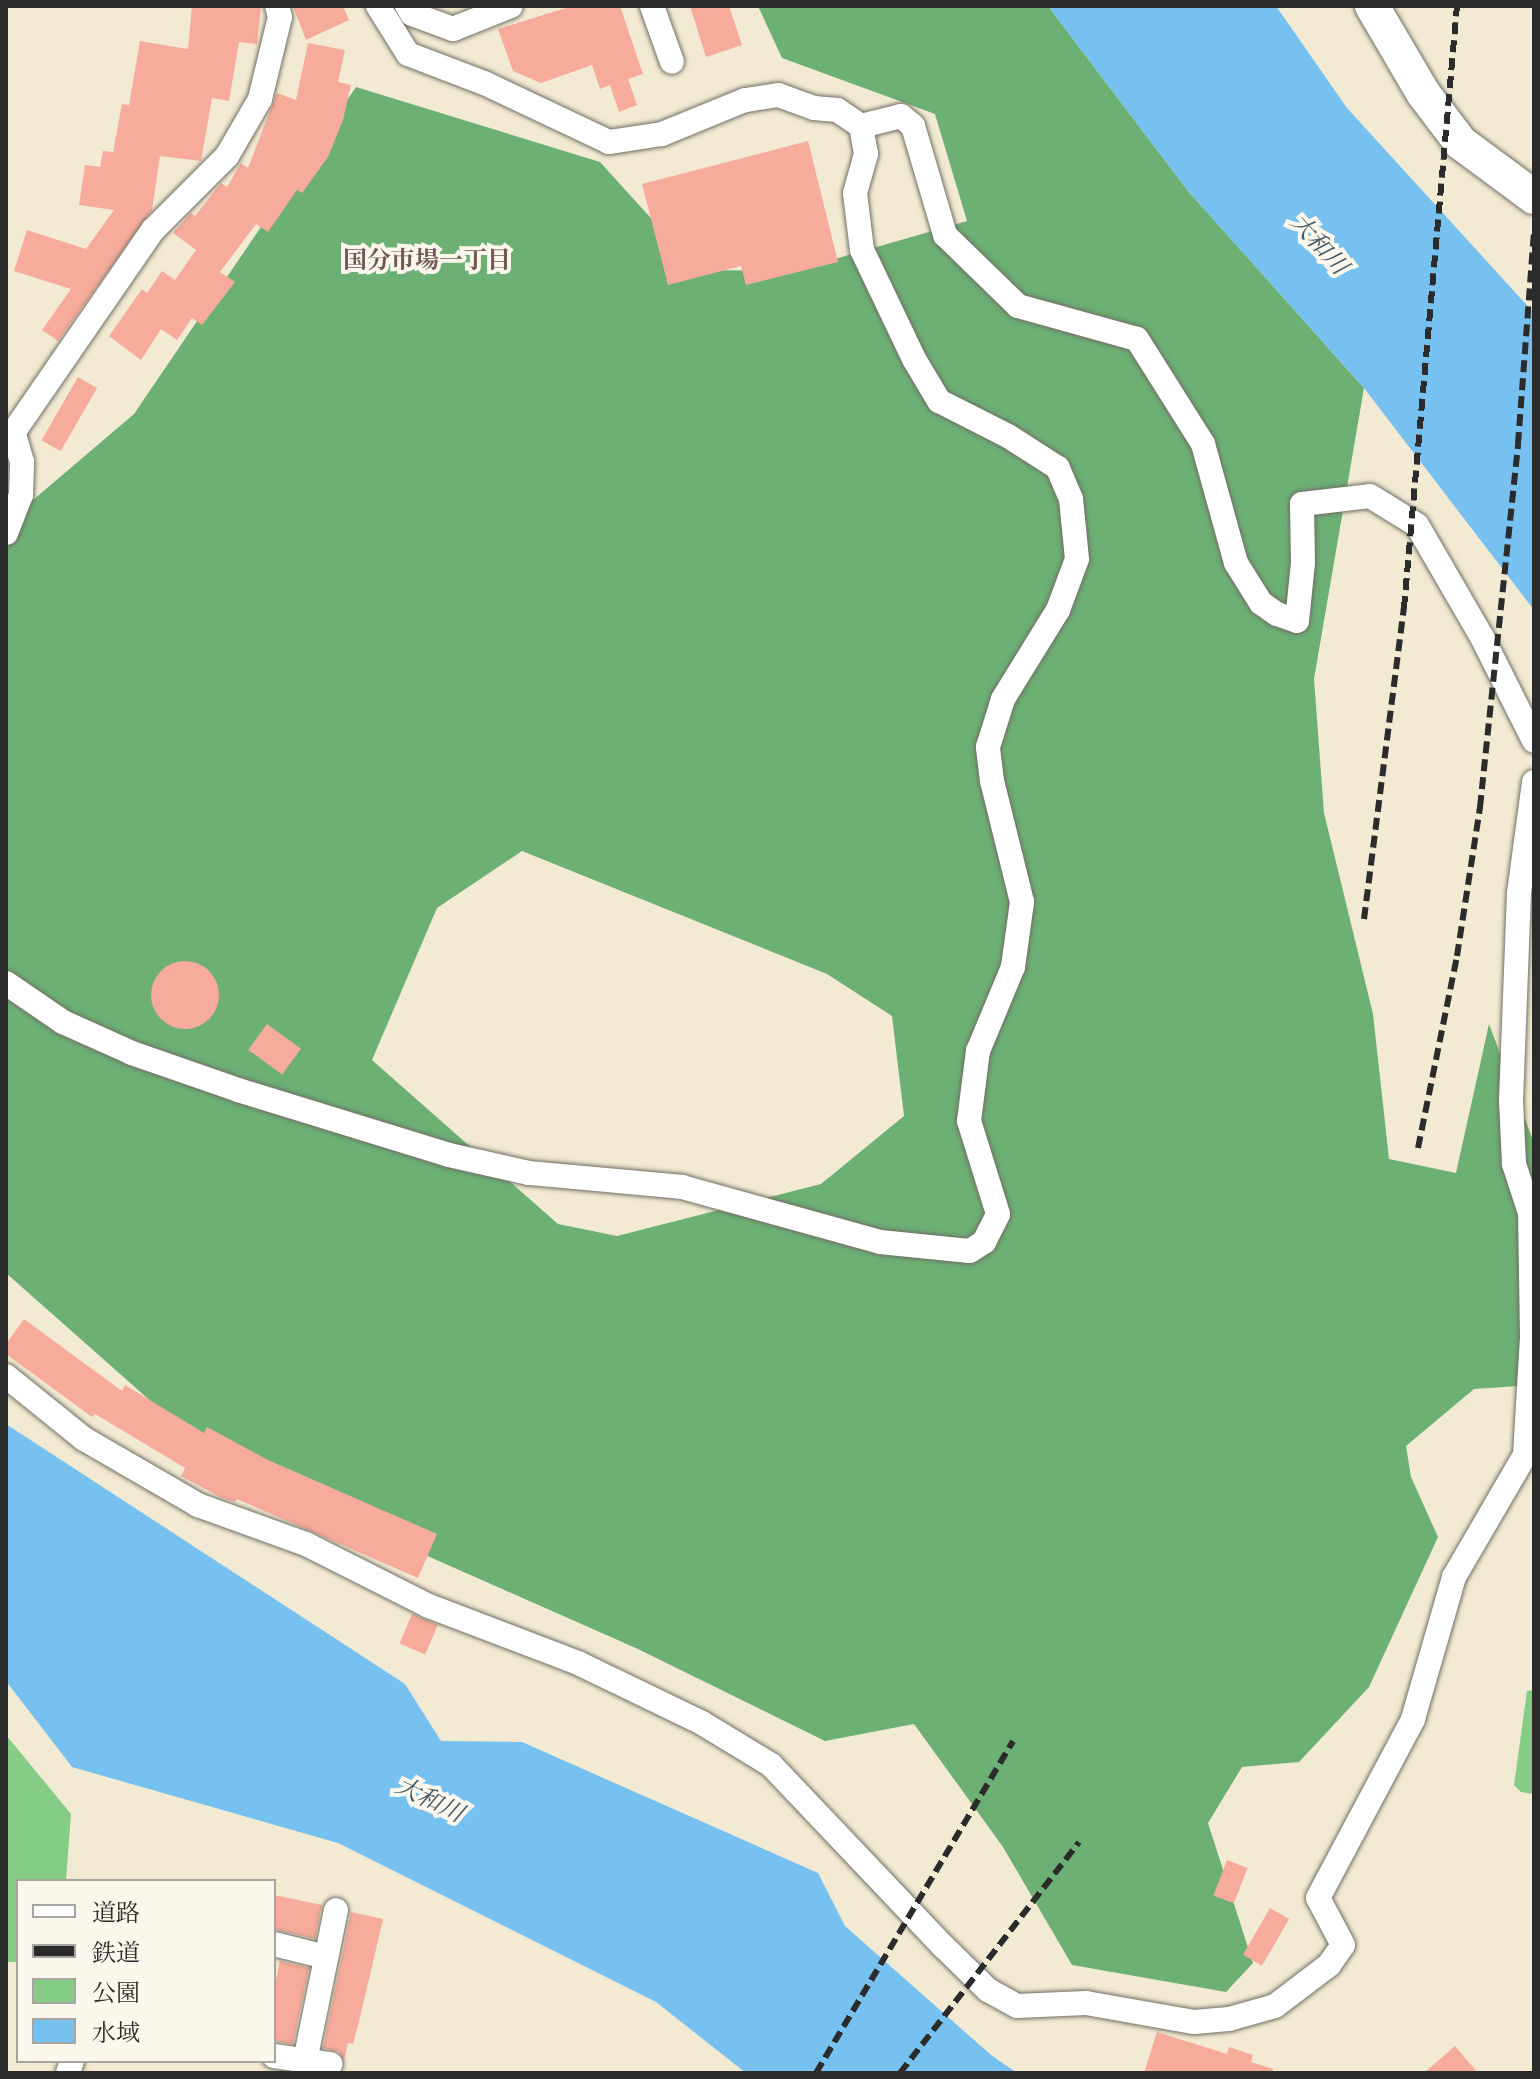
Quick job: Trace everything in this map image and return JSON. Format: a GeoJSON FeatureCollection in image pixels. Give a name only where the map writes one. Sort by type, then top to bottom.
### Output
{"type":"FeatureCollection","features":[{"type":"Feature","properties":{"kind":"main road"},"geometry":{"type":"LineString","coordinates":[[1372,6],[1423,93],[1461,143],[1534,197]]}},
{"type":"Feature","properties":{"kind":"street"},"geometry":{"type":"LineString","coordinates":[[6,533],[21,495],[22,462],[10,438],[153,230],[227,156],[260,99],[280,17],[277,6]]}},
{"type":"Feature","properties":{"kind":"street"},"geometry":{"type":"LineString","coordinates":[[6,983],[63,1022],[132,1053],[238,1090],[449,1155],[529,1173],[682,1187],[880,1242],[970,1251],[984,1242],[998,1214],[969,1121],[978,1051],[1013,967],[1022,902],[992,781],[988,747],[1003,699],[1058,610],[1077,559],[1071,499],[1058,468],[1008,436],[939,401],[914,359],[862,250],[855,193],[866,154],[861,126],[837,110],[814,108],[778,95],[745,100],[662,134],[609,142],[484,83],[408,54],[378,6]]}},
{"type":"Feature","properties":{"kind":"street"},"geometry":{"type":"LineString","coordinates":[[407,6],[412,14],[453,29],[511,6]]}},
{"type":"Feature","properties":{"kind":"street"},"geometry":{"type":"LineString","coordinates":[[652,6],[672,62]]}},
{"type":"Feature","properties":{"kind":"street"},"geometry":{"type":"LineString","coordinates":[[861,126],[901,116],[913,126],[945,235],[1018,306],[1137,339],[1203,444],[1236,563],[1261,603],[1277,614],[1297,621],[1303,563],[1302,504],[1326,498],[1370,496],[1417,525],[1482,637],[1534,741]]}},
{"type":"Feature","properties":{"kind":"street"},"geometry":{"type":"LineString","coordinates":[[6,1376],[84,1439],[198,1505],[306,1544],[429,1606],[578,1663],[702,1723],[771,1765],[943,1946],[988,1990],[1017,2006],[1086,2003],[1194,2022],[1229,2019],[1275,2006],[1329,1965],[1343,1945],[1318,1898],[1413,1719],[1454,1577],[1525,1455],[1532,1337],[1530,1213],[1514,1164],[1511,1101],[1519,893],[1534,782]]}},
{"type":"Feature","properties":{"kind":"street"},"geometry":{"type":"LineString","coordinates":[[305,2061],[336,1910]]}},
{"type":"Feature","properties":{"kind":"street"},"geometry":{"type":"LineString","coordinates":[[276,1944],[326,1957]]}},
{"type":"Feature","properties":{"kind":"street"},"geometry":{"type":"LineString","coordinates":[[276,2056],[330,2064]]}},
{"type":"Feature","properties":{"kind":"green space"},"geometry":{"type":"Polygon","coordinates":[[[758,6],[1048,6],[1188,191],[1364,388],[1314,679],[1324,813],[1373,1014],[1389,1159],[1456,1173],[1489,1024],[1534,1143],[1534,1385],[1474,1389],[1406,1446],[1411,1477],[1438,1537],[1369,1687],[1299,1762],[1242,1767],[1208,1823],[1253,1963],[1226,1992],[1072,1965],[1003,1847],[914,1724],[825,1741],[638,1649],[224,1466],[6,1273],[6,523],[134,414],[356,87],[600,162],[698,270],[793,271],[967,221],[935,114],[782,58],[758,6]],[[522,851],[437,908],[372,1060],[558,1224],[617,1236],[821,1184],[904,1116],[892,1016],[827,974],[522,851]]]}},
{"type":"Feature","properties":{"kind":"green space"},"geometry":{"type":"Polygon","coordinates":[[[1534,1690],[1534,1794],[1521,1792],[1514,1785],[1527,1691],[1534,1690]]]}},
{"type":"Feature","properties":{"kind":"green space"},"geometry":{"type":"Polygon","coordinates":[[[6,1735],[71,1814],[66,1879],[16,1879],[16,1962],[6,1962],[6,1735]]]}},
{"type":"Feature","properties":{"kind":"water","name":"大和川"},"geometry":{"type":"Polygon","coordinates":[[[1048,6],[1276,6],[1347,108],[1534,313],[1534,610],[1364,388],[1188,191],[1048,6]]]}},
{"type":"Feature","properties":{"kind":"water","name":"大和川"},"geometry":{"type":"Polygon","coordinates":[[[6,1424],[405,1684],[441,1741],[522,1742],[818,1873],[845,1926],[991,2055],[1017,2073],[746,2073],[656,2002],[338,1843],[72,1767],[6,1681],[6,1424]]]}},
{"type":"Feature","properties":{"kind":"building"},"geometry":{"type":"Polygon","coordinates":[[[192,6],[261,6],[257,44],[239,42],[229,101],[212,98],[201,161],[160,156],[152,210],[58,341],[42,330],[71,289],[14,271],[27,230],[86,249],[114,210],[79,205],[85,165],[100,167],[103,151],[113,152],[122,104],[129,105],[140,41],[188,49],[192,6]]]}},
{"type":"Feature","properties":{"kind":"building"},"geometry":{"type":"Polygon","coordinates":[[[293,6],[343,6],[349,20],[306,40],[293,6]]]}},
{"type":"Feature","properties":{"kind":"building"},"geometry":{"type":"Polygon","coordinates":[[[572,6],[620,6],[643,74],[628,79],[637,105],[619,112],[610,85],[600,89],[592,65],[541,83],[513,71],[498,29],[572,6]]]}},
{"type":"Feature","properties":{"kind":"building"},"geometry":{"type":"Polygon","coordinates":[[[690,6],[729,6],[742,45],[706,57],[690,6]]]}},
{"type":"Feature","properties":{"kind":"building"},"geometry":{"type":"Polygon","coordinates":[[[308,43],[345,50],[338,82],[351,85],[343,120],[328,157],[302,193],[297,190],[268,232],[256,224],[220,272],[235,282],[202,325],[192,318],[177,340],[161,329],[141,360],[109,336],[142,289],[147,293],[162,271],[175,280],[196,250],[173,233],[191,213],[195,216],[221,183],[227,187],[241,163],[248,168],[277,93],[296,100],[308,43]]]}},
{"type":"Feature","properties":{"kind":"building"},"geometry":{"type":"Polygon","coordinates":[[[808,141],[838,262],[746,285],[741,266],[668,285],[642,184],[808,141]]]}},
{"type":"Feature","properties":{"kind":"building"},"geometry":{"type":"Polygon","coordinates":[[[78,377],[97,388],[61,451],[42,440],[78,377]]]}},
{"type":"Feature","properties":{"kind":"building"},"geometry":{"type":"Polygon","coordinates":[[[178,961],[192,961],[204,966],[214,976],[219,995],[214,1014],[204,1024],[192,1029],[178,1029],[166,1024],[156,1014],[151,1002],[151,988],[156,976],[166,966],[178,961]]]}},
{"type":"Feature","properties":{"kind":"building"},"geometry":{"type":"Polygon","coordinates":[[[267,1024],[301,1049],[282,1075],[248,1050],[267,1024]]]}},
{"type":"Feature","properties":{"kind":"building"},"geometry":{"type":"Polygon","coordinates":[[[24,1319],[122,1391],[125,1385],[204,1433],[207,1427],[268,1460],[437,1534],[418,1578],[237,1499],[235,1502],[220,1497],[181,1476],[185,1468],[95,1414],[92,1417],[6,1354],[6,1344],[24,1319]]]}},
{"type":"Feature","properties":{"kind":"building"},"geometry":{"type":"Polygon","coordinates":[[[412,1614],[438,1625],[425,1654],[399,1643],[412,1614]]]}},
{"type":"Feature","properties":{"kind":"building"},"geometry":{"type":"Polygon","coordinates":[[[1227,1860],[1248,1868],[1234,1903],[1213,1895],[1227,1860]]]}},
{"type":"Feature","properties":{"kind":"building"},"geometry":{"type":"Polygon","coordinates":[[[276,1895],[322,1905],[315,1939],[276,1929],[276,1895]]]}},
{"type":"Feature","properties":{"kind":"building"},"geometry":{"type":"Polygon","coordinates":[[[1270,1908],[1289,1919],[1262,1966],[1243,1955],[1270,1908]]]}},
{"type":"Feature","properties":{"kind":"building"},"geometry":{"type":"Polygon","coordinates":[[[351,1912],[383,1919],[353,2044],[348,2043],[344,2061],[339,2052],[323,2048],[351,1912]]]}},
{"type":"Feature","properties":{"kind":"building"},"geometry":{"type":"Polygon","coordinates":[[[280,1961],[309,1968],[293,2044],[276,2041],[276,1980],[280,1961]]]}},
{"type":"Feature","properties":{"kind":"building"},"geometry":{"type":"Polygon","coordinates":[[[1157,2032],[1227,2054],[1229,2047],[1253,2055],[1251,2062],[1273,2069],[1273,2073],[1144,2073],[1157,2032]]]}},
{"type":"Feature","properties":{"kind":"building"},"geometry":{"type":"Polygon","coordinates":[[[1455,2046],[1478,2073],[1424,2073],[1455,2046]]]}},
{"type":"Feature","properties":{"kind":"railway"},"geometry":{"type":"LineString","coordinates":[[1364,919],[1404,608],[1457,6]]}},
{"type":"Feature","properties":{"kind":"railway"},"geometry":{"type":"LineString","coordinates":[[1418,1148],[1457,956],[1480,807],[1518,444],[1534,230]]}},
{"type":"Feature","properties":{"kind":"railway"},"geometry":{"type":"LineString","coordinates":[[816,2073],[1013,1741]]}},
{"type":"Feature","properties":{"kind":"railway"},"geometry":{"type":"LineString","coordinates":[[900,2073],[1079,1842]]}},
{"type":"Feature","properties":{"kind":"district","name":"国分市場一丁目"},"geometry":{"type":"Point","coordinates":[427,262]}}]}
